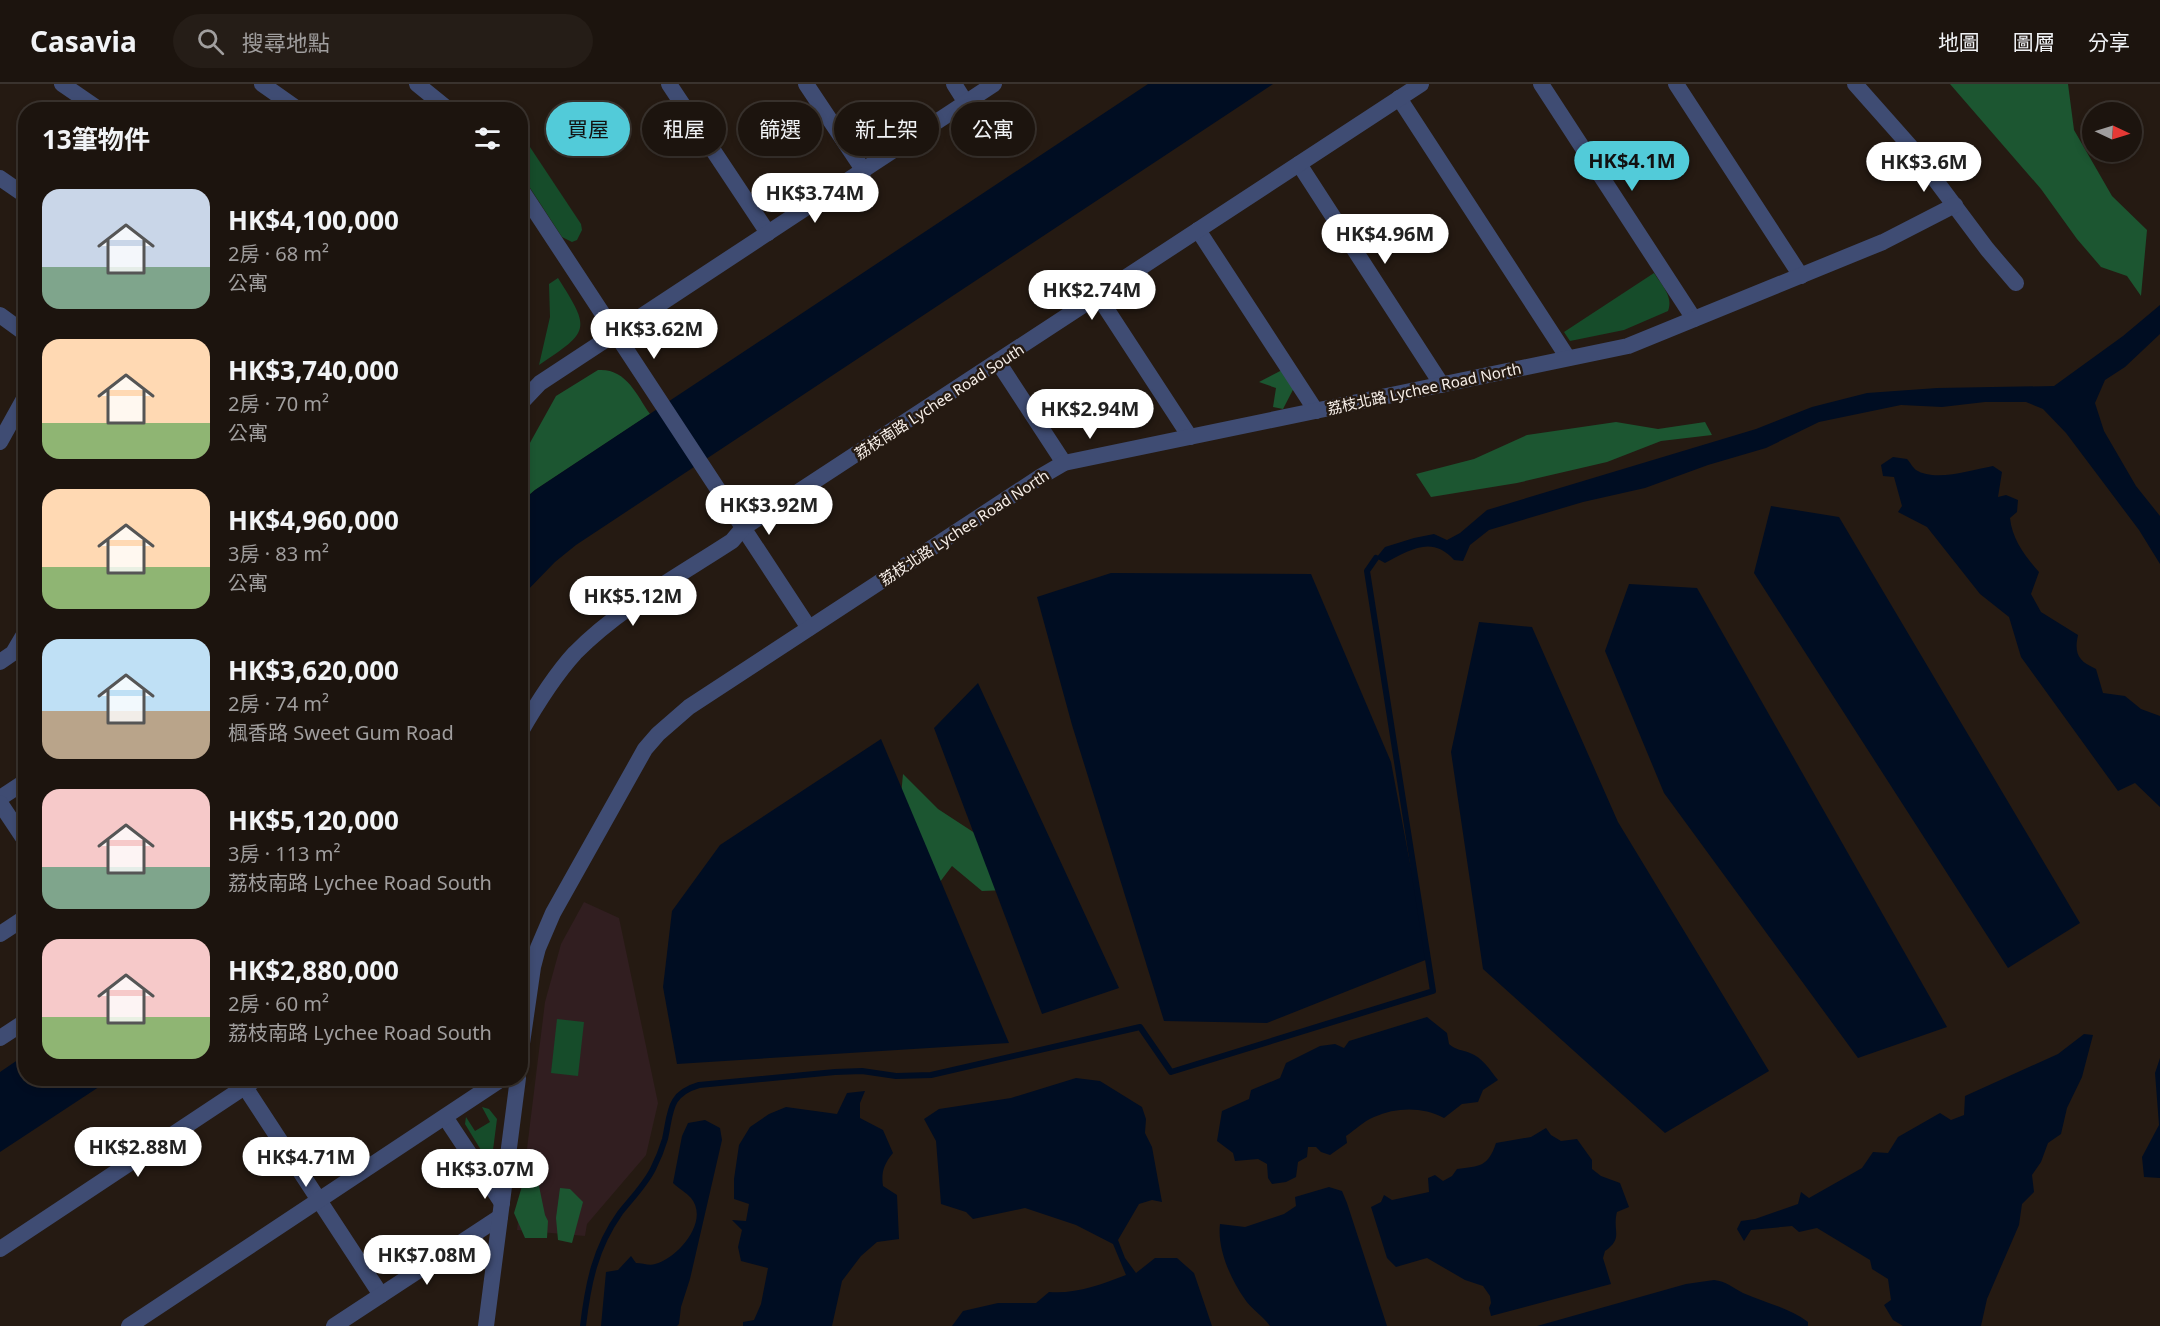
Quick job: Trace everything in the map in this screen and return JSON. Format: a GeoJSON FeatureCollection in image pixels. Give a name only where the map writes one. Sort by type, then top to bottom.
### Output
{"type":"FeatureCollection","features":[{"type":"Feature","properties":{"kind":"street"},"geometry":{"type":"LineString","coordinates":[[62,84],[88,102]]}},
{"type":"Feature","properties":{"kind":"street"},"geometry":{"type":"LineString","coordinates":[[262,84],[288,102]]}},
{"type":"Feature","properties":{"kind":"street"},"geometry":{"type":"LineString","coordinates":[[417,84],[439,102]]}},
{"type":"Feature","properties":{"kind":"street"},"geometry":{"type":"LineString","coordinates":[[669,84],[768,233]]}},
{"type":"Feature","properties":{"kind":"street"},"geometry":{"type":"LineString","coordinates":[[806,84],[864,171]]}},
{"type":"Feature","properties":{"kind":"street"},"geometry":{"type":"LineString","coordinates":[[954,84],[966,102],[994,84]]}},
{"type":"Feature","properties":{"kind":"street","name":"荔枝南路 Lychee Road South"},"geometry":{"type":"LineString","coordinates":[[528,720],[553,680],[574,654],[599,631],[732,541],[743,528],[1421,84]]}},
{"type":"Feature","properties":{"kind":"street"},"geometry":{"type":"LineString","coordinates":[[1541,84],[1694,319]]}},
{"type":"Feature","properties":{"kind":"street"},"geometry":{"type":"LineString","coordinates":[[1676,84],[1801,276]]}},
{"type":"Feature","properties":{"kind":"street"},"geometry":{"type":"LineString","coordinates":[[1856,84],[1910,146],[2016,283]]}},
{"type":"Feature","properties":{"kind":"street"},"geometry":{"type":"LineString","coordinates":[[1399,98],[1568,358]]}},
{"type":"Feature","properties":{"kind":"street"},"geometry":{"type":"LineString","coordinates":[[528,396],[540,383],[951,112]]}},
{"type":"Feature","properties":{"kind":"street"},"geometry":{"type":"LineString","coordinates":[[1299,164],[1442,385]]}},
{"type":"Feature","properties":{"kind":"street"},"geometry":{"type":"LineString","coordinates":[[0,178],[18,190]]}},
{"type":"Feature","properties":{"kind":"street"},"geometry":{"type":"LineString","coordinates":[[528,200],[808,628]]}},
{"type":"Feature","properties":{"kind":"street","name":"荔枝北路 Lychee Road North"},"geometry":{"type":"LineString","coordinates":[[528,1002],[533,967],[553,912],[645,749],[673,719],[808,628],[1064,463],[1628,346],[1883,242],[1955,205]]}},
{"type":"Feature","properties":{"kind":"street"},"geometry":{"type":"LineString","coordinates":[[1198,230],[1316,411]]}},
{"type":"Feature","properties":{"kind":"street"},"geometry":{"type":"LineString","coordinates":[[1098,296],[1190,437]]}},
{"type":"Feature","properties":{"kind":"street"},"geometry":{"type":"LineString","coordinates":[[0,315],[18,328]]}},
{"type":"Feature","properties":{"kind":"street"},"geometry":{"type":"LineString","coordinates":[[998,362],[1064,463]]}},
{"type":"Feature","properties":{"kind":"street"},"geometry":{"type":"LineString","coordinates":[[0,442],[18,409]]}},
{"type":"Feature","properties":{"kind":"street"},"geometry":{"type":"LineString","coordinates":[[0,663],[13,653],[18,645]]}},
{"type":"Feature","properties":{"kind":"street"},"geometry":{"type":"LineString","coordinates":[[0,798],[18,786]]}},
{"type":"Feature","properties":{"kind":"street"},"geometry":{"type":"LineString","coordinates":[[0,803],[18,830]]}},
{"type":"Feature","properties":{"kind":"street"},"geometry":{"type":"LineString","coordinates":[[0,934],[18,922]]}},
{"type":"Feature","properties":{"kind":"street"},"geometry":{"type":"LineString","coordinates":[[0,1038],[18,1026]]}},
{"type":"Feature","properties":{"kind":"street"},"geometry":{"type":"LineString","coordinates":[[0,1249],[246,1086]]}},
{"type":"Feature","properties":{"kind":"street"},"geometry":{"type":"LineString","coordinates":[[253,1086],[319,1200],[381,1295]]}},
{"type":"Feature","properties":{"kind":"street"},"geometry":{"type":"LineString","coordinates":[[129,1326],[491,1086]]}},
{"type":"Feature","properties":{"kind":"street"},"geometry":{"type":"LineString","coordinates":[[486,1326],[517,1086]]}},
{"type":"Feature","properties":{"kind":"street"},"geometry":{"type":"LineString","coordinates":[[446,1117],[501,1210]]}},
{"type":"Feature","properties":{"kind":"street"},"geometry":{"type":"LineString","coordinates":[[334,1326],[501,1210]]}},
{"type":"Feature","properties":{"kind":"shaded area"},"geometry":{"type":"Polygon","coordinates":[[[584,902],[619,918],[658,1103],[646,1155],[587,1224],[585,1236],[517,1230],[545,1002],[561,944],[584,902]]]}},
{"type":"Feature","properties":{"kind":"green space"},"geometry":{"type":"Polygon","coordinates":[[[1950,84],[2068,84],[2074,130],[2082,144],[2082,162],[2092,162],[2112,196],[2147,230],[2141,296],[2127,276],[2101,267],[2077,239],[2041,189],[1950,84]]]}},
{"type":"Feature","properties":{"kind":"green space"},"geometry":{"type":"Polygon","coordinates":[[[528,144],[581,224],[582,230],[577,240],[572,242],[562,237],[528,185],[528,144]]]}},
{"type":"Feature","properties":{"kind":"green space"},"geometry":{"type":"Polygon","coordinates":[[[1654,273],[1668,296],[1668,311],[1624,330],[1570,341],[1564,332],[1654,273]]]}},
{"type":"Feature","properties":{"kind":"green space"},"geometry":{"type":"Polygon","coordinates":[[[558,278],[576,309],[580,319],[580,328],[568,344],[539,365],[550,317],[549,284],[558,278]]]}},
{"type":"Feature","properties":{"kind":"green space"},"geometry":{"type":"Polygon","coordinates":[[[1286,368],[1297,382],[1283,409],[1273,407],[1276,388],[1259,382],[1286,368]]]}},
{"type":"Feature","properties":{"kind":"green space"},"geometry":{"type":"Polygon","coordinates":[[[598,370],[608,370],[616,373],[629,384],[650,414],[528,496],[528,446],[556,396],[598,370]]]}},
{"type":"Feature","properties":{"kind":"green space"},"geometry":{"type":"Polygon","coordinates":[[[1616,422],[1658,429],[1705,422],[1712,435],[1661,441],[1607,462],[1517,483],[1431,497],[1416,474],[1474,459],[1527,435],[1616,422]]]}},
{"type":"Feature","properties":{"kind":"green space"},"geometry":{"type":"Polygon","coordinates":[[[903,774],[938,809],[1013,858],[1034,889],[982,891],[952,866],[927,899],[896,848],[903,774]]]}},
{"type":"Feature","properties":{"kind":"green space"},"geometry":{"type":"Polygon","coordinates":[[[557,1019],[584,1022],[578,1076],[551,1073],[557,1019]]]}},
{"type":"Feature","properties":{"kind":"green space"},"geometry":{"type":"Polygon","coordinates":[[[482,1107],[489,1109],[497,1119],[493,1150],[488,1157],[484,1155],[465,1124],[466,1117],[475,1131],[490,1122],[482,1107]]]}},
{"type":"Feature","properties":{"kind":"green space"},"geometry":{"type":"Polygon","coordinates":[[[525,1176],[539,1186],[548,1221],[547,1238],[525,1238],[514,1213],[525,1176]]]}},
{"type":"Feature","properties":{"kind":"green space"},"geometry":{"type":"Polygon","coordinates":[[[560,1188],[570,1189],[583,1202],[572,1243],[558,1240],[556,1218],[560,1188]]]}},
{"type":"Feature","properties":{"kind":"water"},"geometry":{"type":"Polygon","coordinates":[[[1148,84],[1273,84],[576,545],[555,562],[528,590],[528,496],[1148,84]]]}},
{"type":"Feature","properties":{"kind":"water"},"geometry":{"type":"Polygon","coordinates":[[[2160,305],[2160,334],[2125,367],[2105,380],[2095,403],[2104,431],[2136,486],[2160,516],[2160,564],[2139,530],[2066,433],[2043,409],[2026,402],[1985,402],[1942,407],[1901,405],[1819,422],[1766,448],[1708,465],[1645,488],[1583,502],[1489,530],[1470,545],[1463,561],[1454,560],[1446,552],[1429,547],[1412,550],[1385,563],[1376,558],[1385,547],[1414,538],[1434,534],[1447,540],[1460,533],[1487,510],[1756,429],[1812,407],[1867,393],[1937,388],[2054,386],[2123,336],[2160,305]]]}},
{"type":"Feature","properties":{"kind":"water"},"geometry":{"type":"Polygon","coordinates":[[[1893,457],[1907,459],[1916,470],[1933,475],[1954,474],[1993,466],[2002,472],[1998,497],[2006,495],[2018,500],[2017,512],[2010,518],[2011,526],[2020,547],[2039,572],[2031,594],[2041,612],[2078,635],[2077,652],[2081,660],[2096,669],[2103,693],[2125,696],[2141,709],[2160,716],[2160,807],[2135,783],[2118,791],[2021,657],[2009,617],[1980,594],[1927,527],[1898,512],[1902,506],[1894,477],[1883,476],[1881,465],[1893,457]]]}},
{"type":"Feature","properties":{"kind":"water"},"geometry":{"type":"Polygon","coordinates":[[[1771,506],[1839,517],[2080,923],[2008,968],[1754,573],[1771,506]]]}},
{"type":"Feature","properties":{"kind":"water"},"geometry":{"type":"Polygon","coordinates":[[[1111,573],[1311,574],[1391,762],[1428,959],[1267,1023],[1164,1021],[1072,725],[1037,597],[1111,573]]]}},
{"type":"Feature","properties":{"kind":"water"},"geometry":{"type":"Polygon","coordinates":[[[1629,584],[1697,588],[1947,1027],[1858,1058],[1664,793],[1605,651],[1629,584]]]}},
{"type":"Feature","properties":{"kind":"water"},"geometry":{"type":"Polygon","coordinates":[[[1479,622],[1532,627],[1618,822],[1769,1071],[1665,1133],[1483,969],[1451,752],[1479,622]]]}},
{"type":"Feature","properties":{"kind":"water"},"geometry":{"type":"Polygon","coordinates":[[[978,683],[1119,988],[1042,1014],[934,728],[978,683]]]}},
{"type":"Feature","properties":{"kind":"water"},"geometry":{"type":"Polygon","coordinates":[[[881,739],[1009,1043],[677,1064],[663,987],[672,911],[720,845],[881,739]]]}},
{"type":"Feature","properties":{"kind":"water"},"geometry":{"type":"Polygon","coordinates":[[[1427,1017],[1447,1033],[1449,1044],[1478,1058],[1486,1064],[1498,1080],[1483,1090],[1478,1102],[1462,1104],[1444,1118],[1419,1110],[1392,1111],[1374,1117],[1346,1136],[1347,1143],[1330,1155],[1321,1152],[1316,1147],[1308,1147],[1307,1157],[1298,1162],[1296,1177],[1286,1182],[1272,1184],[1268,1178],[1267,1164],[1258,1159],[1235,1161],[1233,1153],[1217,1141],[1222,1111],[1249,1099],[1251,1090],[1280,1078],[1286,1063],[1320,1046],[1335,1044],[1344,1048],[1349,1041],[1427,1017]]]}},
{"type":"Feature","properties":{"kind":"water"},"geometry":{"type":"Polygon","coordinates":[[[2084,1034],[2093,1035],[2082,1077],[2067,1108],[2061,1134],[2048,1143],[2041,1162],[2032,1175],[2034,1192],[2022,1204],[2019,1225],[1987,1299],[1981,1326],[1903,1326],[1893,1320],[1884,1305],[1891,1300],[1888,1279],[1872,1269],[1870,1260],[1817,1228],[1799,1232],[1792,1226],[1751,1230],[1744,1241],[1737,1229],[1741,1221],[1755,1219],[1798,1204],[1801,1192],[1809,1198],[1862,1168],[1873,1152],[1888,1153],[1898,1137],[1940,1113],[1951,1120],[1964,1115],[1965,1096],[2058,1054],[2084,1034]]]}},
{"type":"Feature","properties":{"kind":"water"},"geometry":{"type":"Polygon","coordinates":[[[2160,1058],[2160,1178],[2144,1177],[2142,1157],[2159,1125],[2155,1073],[2160,1058]]]}},
{"type":"Feature","properties":{"kind":"water"},"geometry":{"type":"Polygon","coordinates":[[[18,1060],[18,1086],[100,1086],[0,1152],[0,1072],[18,1060]]]}},
{"type":"Feature","properties":{"kind":"water"},"geometry":{"type":"Polygon","coordinates":[[[1076,1078],[1100,1081],[1142,1107],[1146,1119],[1145,1133],[1152,1147],[1162,1202],[1152,1200],[1139,1204],[1118,1240],[1125,1258],[1136,1273],[1155,1258],[1177,1258],[1194,1273],[1212,1326],[952,1326],[963,1311],[998,1303],[1036,1303],[1049,1292],[1078,1290],[1126,1275],[1113,1244],[1076,1225],[1025,1208],[973,1219],[966,1212],[941,1204],[936,1141],[924,1119],[939,1109],[1011,1098],[1076,1078]]]}},
{"type":"Feature","properties":{"kind":"water"},"geometry":{"type":"Polygon","coordinates":[[[865,1091],[860,1103],[860,1118],[883,1130],[893,1153],[884,1168],[882,1181],[883,1186],[897,1195],[899,1239],[877,1242],[861,1256],[842,1281],[832,1326],[743,1326],[743,1322],[754,1320],[761,1304],[768,1268],[741,1261],[738,1247],[742,1230],[732,1220],[746,1221],[749,1204],[734,1199],[734,1179],[739,1145],[750,1127],[769,1114],[786,1107],[837,1114],[847,1093],[865,1091]]]}},
{"type":"Feature","properties":{"kind":"water"},"geometry":{"type":"Polygon","coordinates":[[[705,1120],[720,1128],[722,1140],[690,1279],[681,1307],[679,1324],[677,1326],[601,1326],[606,1272],[618,1270],[631,1256],[636,1263],[653,1265],[682,1247],[689,1237],[697,1217],[696,1207],[691,1198],[673,1183],[682,1136],[688,1123],[705,1120]]]}},
{"type":"Feature","properties":{"kind":"water"},"geometry":{"type":"Polygon","coordinates":[[[1546,1128],[1551,1135],[1561,1141],[1577,1139],[1592,1160],[1592,1169],[1601,1176],[1620,1183],[1629,1207],[1617,1212],[1616,1238],[1605,1251],[1603,1258],[1611,1284],[1491,1316],[1490,1296],[1483,1286],[1465,1280],[1427,1258],[1396,1267],[1387,1258],[1371,1207],[1381,1202],[1384,1195],[1392,1200],[1429,1192],[1428,1178],[1435,1175],[1443,1181],[1452,1176],[1457,1169],[1482,1164],[1490,1157],[1496,1143],[1531,1137],[1546,1128]]]}},
{"type":"Feature","properties":{"kind":"water"},"geometry":{"type":"Polygon","coordinates":[[[1329,1187],[1342,1191],[1387,1326],[1270,1326],[1247,1302],[1234,1281],[1223,1253],[1220,1224],[1245,1227],[1284,1214],[1296,1206],[1295,1197],[1329,1187]]]}},
{"type":"Feature","properties":{"kind":"water"},"geometry":{"type":"Polygon","coordinates":[[[1714,1280],[1726,1283],[1743,1293],[1792,1313],[1808,1322],[1808,1326],[1537,1326],[1686,1284],[1714,1280]]]}},
{"type":"Feature","properties":{"kind":"waterway"},"geometry":{"type":"LineString","coordinates":[[583,1326],[590,1281],[604,1240],[611,1226],[650,1175],[657,1162],[664,1143],[670,1112],[676,1099],[681,1093],[699,1085],[835,1072],[862,1071],[896,1076],[931,1075],[1140,1027],[1171,1072],[1433,991],[1367,571],[1376,558]]}}]}
